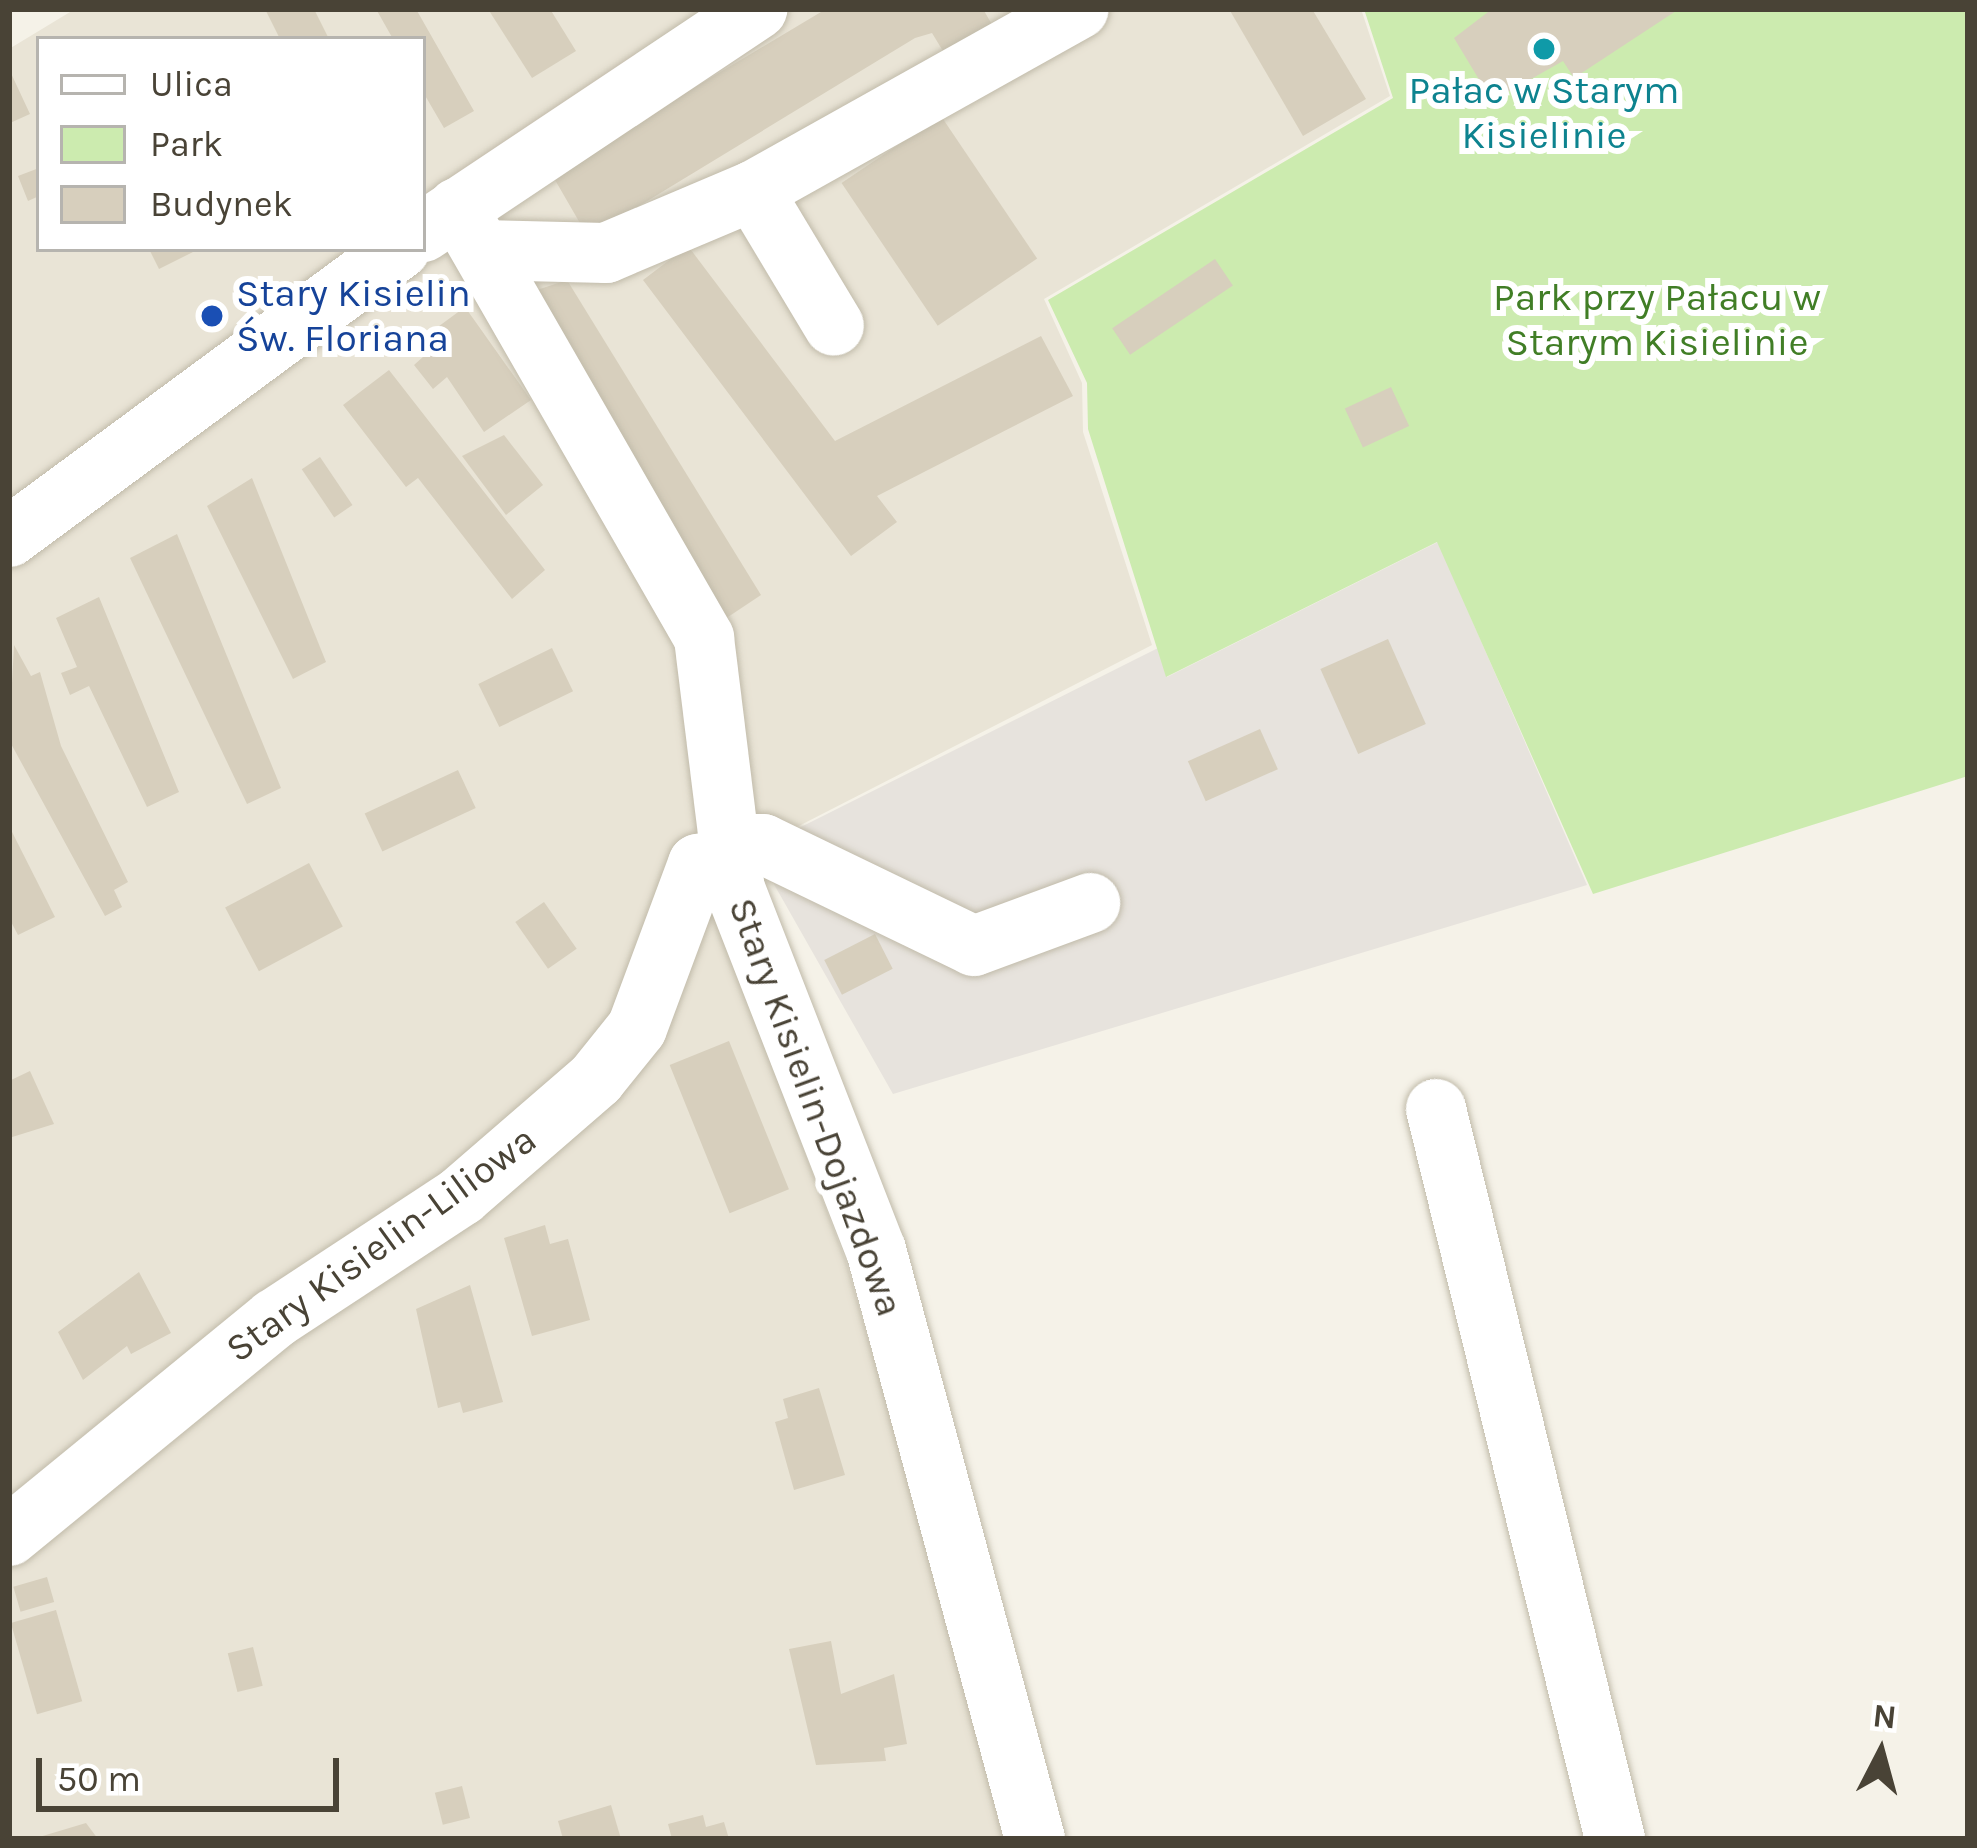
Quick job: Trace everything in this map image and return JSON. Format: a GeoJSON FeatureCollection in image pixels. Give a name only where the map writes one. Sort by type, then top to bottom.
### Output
{"type":"FeatureCollection","features":[{"type":"Feature","properties":{"kind":"street"},"geometry":{"type":"LineString","coordinates":[[454,230],[758,9]]}},
{"type":"Feature","properties":{"kind":"street"},"geometry":{"type":"LineString","coordinates":[[454,230],[606,253],[753,191],[1079,9]]}},
{"type":"Feature","properties":{"kind":"street"},"geometry":{"type":"LineString","coordinates":[[753,191],[834,326]]}},
{"type":"Feature","properties":{"kind":"street","name":"Stary Kisielin-Dojazdowa"},"geometry":{"type":"LineString","coordinates":[[454,230],[704,638],[730,851],[762,978],[876,1250],[1035,1839]]}},
{"type":"Feature","properties":{"kind":"street"},"geometry":{"type":"LineString","coordinates":[[9,538],[396,252]]}},
{"type":"Feature","properties":{"kind":"street"},"geometry":{"type":"LineString","coordinates":[[730,851],[763,844],[974,946],[1090,903]]}},
{"type":"Feature","properties":{"kind":"street","name":"Stary Kisielin-Liliowa"},"geometry":{"type":"LineString","coordinates":[[9,1536],[274,1319],[461,1196],[596,1079],[637,1028],[698,864],[730,851]]}},
{"type":"Feature","properties":{"kind":"street"},"geometry":{"type":"LineString","coordinates":[[1436,1109],[1615,1839]]}},
{"type":"Feature","properties":{"kind":"shaded area"},"geometry":{"type":"Polygon","coordinates":[[[75,9],[1361,9],[1390,96],[1044,299],[1082,383],[1083,432],[1152,645],[789,831],[767,880],[710,901],[846,1262],[1011,1839],[9,1839],[9,49],[75,9]]]}},
{"type":"Feature","properties":{"kind":"shaded area"},"geometry":{"type":"Polygon","coordinates":[[[1438,542],[1587,885],[893,1094],[771,879],[793,831],[1158,648],[1167,677],[1438,542]]]}},
{"type":"Feature","properties":{"kind":"green space","name":"Park przy Pałacu w Starym Kisielinie"},"geometry":{"type":"Polygon","coordinates":[[[1364,9],[1968,9],[1968,776],[1593,894],[1437,542],[1166,677],[1088,429],[1087,383],[1048,300],[1393,98],[1364,9]]]}},
{"type":"Feature","properties":{"kind":"building"},"geometry":{"type":"Polygon","coordinates":[[[265,9],[314,9],[328,36],[278,36],[265,9]]]}},
{"type":"Feature","properties":{"kind":"building"},"geometry":{"type":"Polygon","coordinates":[[[376,9],[416,9],[474,111],[444,128],[426,97],[426,36],[391,36],[376,9]]]}},
{"type":"Feature","properties":{"kind":"building"},"geometry":{"type":"Polygon","coordinates":[[[488,9],[550,9],[576,51],[532,78],[488,9]]]}},
{"type":"Feature","properties":{"kind":"building"},"geometry":{"type":"Polygon","coordinates":[[[826,9],[983,9],[994,28],[946,56],[932,33],[915,38],[588,237],[551,173],[826,9]]]}},
{"type":"Feature","properties":{"kind":"building"},"geometry":{"type":"Polygon","coordinates":[[[1229,9],[1312,9],[1366,99],[1303,136],[1229,9]]]}},
{"type":"Feature","properties":{"kind":"building","name":"Pałac w Starym Kisielinie"},"geometry":{"type":"Polygon","coordinates":[[[1492,9],[1679,9],[1574,78],[1563,61],[1492,101],[1454,38],[1492,9]]]}},
{"type":"Feature","properties":{"kind":"building"},"geometry":{"type":"Polygon","coordinates":[[[9,69],[30,114],[10,123],[9,137],[9,69]]]}},
{"type":"Feature","properties":{"kind":"building"},"geometry":{"type":"Polygon","coordinates":[[[941,116],[1037,259],[938,326],[842,183],[941,116]]]}},
{"type":"Feature","properties":{"kind":"building"},"geometry":{"type":"Polygon","coordinates":[[[36,169],[36,197],[28,201],[18,176],[36,169]]]}},
{"type":"Feature","properties":{"kind":"building"},"geometry":{"type":"Polygon","coordinates":[[[688,246],[835,441],[1041,336],[1073,396],[877,496],[897,522],[851,556],[643,280],[688,246]]]}},
{"type":"Feature","properties":{"kind":"building"},"geometry":{"type":"Polygon","coordinates":[[[150,252],[193,252],[159,269],[150,252]]]}},
{"type":"Feature","properties":{"kind":"building"},"geometry":{"type":"Polygon","coordinates":[[[1215,259],[1233,286],[1130,355],[1112,328],[1215,259]]]}},
{"type":"Feature","properties":{"kind":"building"},"geometry":{"type":"Polygon","coordinates":[[[567,280],[761,595],[719,623],[525,294],[567,280]]]}},
{"type":"Feature","properties":{"kind":"building"},"geometry":{"type":"Polygon","coordinates":[[[465,307],[531,400],[484,432],[447,377],[433,389],[414,365],[424,356],[416,343],[465,307]]]}},
{"type":"Feature","properties":{"kind":"building"},"geometry":{"type":"Polygon","coordinates":[[[389,370],[545,570],[512,599],[418,478],[406,487],[343,405],[389,370]]]}},
{"type":"Feature","properties":{"kind":"building"},"geometry":{"type":"Polygon","coordinates":[[[1391,387],[1409,426],[1363,448],[1345,409],[1391,387]]]}},
{"type":"Feature","properties":{"kind":"building"},"geometry":{"type":"Polygon","coordinates":[[[504,435],[543,485],[506,515],[462,456],[504,435]]]}},
{"type":"Feature","properties":{"kind":"building"},"geometry":{"type":"Polygon","coordinates":[[[320,457],[352,505],[334,517],[302,469],[320,457]]]}},
{"type":"Feature","properties":{"kind":"building"},"geometry":{"type":"Polygon","coordinates":[[[252,478],[326,662],[293,679],[207,506],[252,478]]]}},
{"type":"Feature","properties":{"kind":"building"},"geometry":{"type":"Polygon","coordinates":[[[177,534],[281,788],[247,804],[130,558],[177,534]]]}},
{"type":"Feature","properties":{"kind":"building"},"geometry":{"type":"Polygon","coordinates":[[[99,597],[179,792],[147,807],[89,686],[70,695],[61,673],[77,667],[56,618],[99,597]]]}},
{"type":"Feature","properties":{"kind":"building"},"geometry":{"type":"Polygon","coordinates":[[[1388,639],[1426,724],[1358,754],[1320,669],[1388,639]]]}},
{"type":"Feature","properties":{"kind":"building"},"geometry":{"type":"Polygon","coordinates":[[[14,645],[31,676],[40,672],[61,746],[128,882],[114,890],[122,907],[105,916],[9,740],[14,645]]]}},
{"type":"Feature","properties":{"kind":"building"},"geometry":{"type":"Polygon","coordinates":[[[552,648],[573,691],[499,727],[478,684],[552,648]]]}},
{"type":"Feature","properties":{"kind":"building"},"geometry":{"type":"Polygon","coordinates":[[[1260,729],[1278,769],[1206,801],[1188,761],[1260,729]]]}},
{"type":"Feature","properties":{"kind":"building"},"geometry":{"type":"Polygon","coordinates":[[[458,770],[476,808],[382,852],[365,814],[458,770]]]}},
{"type":"Feature","properties":{"kind":"building"},"geometry":{"type":"Polygon","coordinates":[[[9,826],[55,917],[18,935],[9,918],[9,826]]]}},
{"type":"Feature","properties":{"kind":"building"},"geometry":{"type":"Polygon","coordinates":[[[309,863],[343,927],[259,971],[225,908],[309,863]]]}},
{"type":"Feature","properties":{"kind":"building"},"geometry":{"type":"Polygon","coordinates":[[[544,902],[577,949],[548,969],[515,922],[544,902]]]}},
{"type":"Feature","properties":{"kind":"building"},"geometry":{"type":"Polygon","coordinates":[[[875,934],[893,969],[842,995],[824,960],[875,934]]]}},
{"type":"Feature","properties":{"kind":"building"},"geometry":{"type":"Polygon","coordinates":[[[729,1041],[789,1189],[730,1213],[670,1065],[729,1041]]]}},
{"type":"Feature","properties":{"kind":"building"},"geometry":{"type":"Polygon","coordinates":[[[30,1071],[54,1124],[9,1138],[9,1081],[30,1071]]]}},
{"type":"Feature","properties":{"kind":"building"},"geometry":{"type":"Polygon","coordinates":[[[545,1225],[550,1244],[568,1239],[590,1320],[532,1336],[504,1238],[545,1225]]]}},
{"type":"Feature","properties":{"kind":"building"},"geometry":{"type":"Polygon","coordinates":[[[139,1272],[171,1333],[131,1354],[127,1346],[83,1380],[58,1332],[139,1272]]]}},
{"type":"Feature","properties":{"kind":"building"},"geometry":{"type":"Polygon","coordinates":[[[470,1285],[503,1402],[463,1413],[460,1402],[438,1408],[416,1309],[470,1285]]]}},
{"type":"Feature","properties":{"kind":"building"},"geometry":{"type":"Polygon","coordinates":[[[819,1388],[845,1475],[794,1490],[775,1422],[788,1418],[783,1399],[819,1388]]]}},
{"type":"Feature","properties":{"kind":"building"},"geometry":{"type":"Polygon","coordinates":[[[47,1577],[54,1602],[21,1612],[13,1587],[47,1577]]]}},
{"type":"Feature","properties":{"kind":"building"},"geometry":{"type":"Polygon","coordinates":[[[56,1610],[82,1701],[37,1714],[11,1623],[56,1610]]]}},
{"type":"Feature","properties":{"kind":"building"},"geometry":{"type":"Polygon","coordinates":[[[831,1641],[841,1694],[894,1674],[907,1744],[884,1748],[886,1761],[816,1765],[789,1649],[831,1641]]]}},
{"type":"Feature","properties":{"kind":"building"},"geometry":{"type":"Polygon","coordinates":[[[253,1647],[263,1686],[237,1692],[228,1653],[253,1647]]]}},
{"type":"Feature","properties":{"kind":"building"},"geometry":{"type":"Polygon","coordinates":[[[462,1786],[470,1818],[443,1825],[435,1793],[462,1786]]]}},
{"type":"Feature","properties":{"kind":"building"},"geometry":{"type":"Polygon","coordinates":[[[611,1805],[621,1839],[563,1839],[558,1821],[611,1805]]]}},
{"type":"Feature","properties":{"kind":"building"},"geometry":{"type":"Polygon","coordinates":[[[703,1815],[706,1827],[724,1822],[729,1839],[672,1839],[668,1824],[703,1815]]]}},
{"type":"Feature","properties":{"kind":"building"},"geometry":{"type":"Polygon","coordinates":[[[86,1823],[98,1839],[36,1838],[86,1823]]]}},
{"type":"Feature","properties":{"kind":"place","name":"Pałac w Starym Kisielinie"},"geometry":{"type":"Point","coordinates":[1544,49]}},
{"type":"Feature","properties":{"kind":"place","name":"Stary Kisielin Św. Floriana"},"geometry":{"type":"Point","coordinates":[212,316]}}]}
